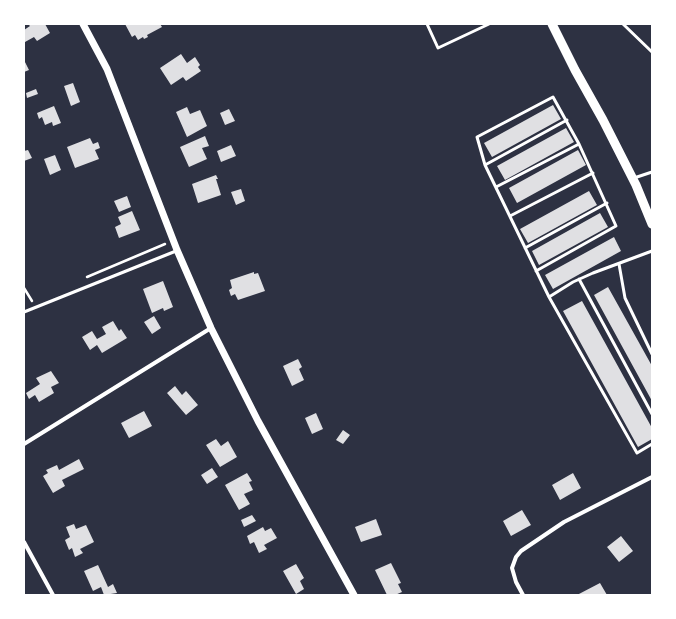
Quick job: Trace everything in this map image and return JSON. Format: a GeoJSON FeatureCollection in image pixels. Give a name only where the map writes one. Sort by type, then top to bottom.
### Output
{"type":"FeatureCollection","features":[{"type":"Feature","properties":{"kind":"main road"},"geometry":{"type":"LineString","coordinates":[[552,24],[632,178],[652,224]]}},
{"type":"Feature","properties":{"kind":"street"},"geometry":{"type":"LineString","coordinates":[[83,24],[107,70],[178,250],[211,328],[262,428],[354,595]]}},
{"type":"Feature","properties":{"kind":"street"},"geometry":{"type":"LineString","coordinates":[[24,444],[211,328]]}},
{"type":"Feature","properties":{"kind":"street"},"geometry":{"type":"LineString","coordinates":[[523,595],[513,575],[513,563],[516,557],[530,544],[564,522],[652,477]]}},
{"type":"Feature","properties":{"kind":"street"},"geometry":{"type":"LineString","coordinates":[[24,542],[53,595]]}},
{"type":"Feature","properties":{"kind":"lane"},"geometry":{"type":"LineString","coordinates":[[427,24],[438,48],[490,24]]}},
{"type":"Feature","properties":{"kind":"lane"},"geometry":{"type":"LineString","coordinates":[[623,24],[652,52]]}},
{"type":"Feature","properties":{"kind":"lane"},"geometry":{"type":"LineString","coordinates":[[536,271],[616,226],[579,144],[553,97],[477,137],[485,165],[536,271],[549,297],[637,453],[652,444]]}},
{"type":"Feature","properties":{"kind":"lane"},"geometry":{"type":"LineString","coordinates":[[485,165],[567,120]]}},
{"type":"Feature","properties":{"kind":"lane"},"geometry":{"type":"LineString","coordinates":[[496,187],[579,144]]}},
{"type":"Feature","properties":{"kind":"lane"},"geometry":{"type":"LineString","coordinates":[[632,178],[652,172]]}},
{"type":"Feature","properties":{"kind":"lane"},"geometry":{"type":"LineString","coordinates":[[510,216],[593,173]]}},
{"type":"Feature","properties":{"kind":"lane"},"geometry":{"type":"LineString","coordinates":[[525,248],[606,203]]}},
{"type":"Feature","properties":{"kind":"lane"},"geometry":{"type":"LineString","coordinates":[[24,312],[178,250]]}},
{"type":"Feature","properties":{"kind":"lane"},"geometry":{"type":"LineString","coordinates":[[549,297],[579,279],[652,251]]}},
{"type":"Feature","properties":{"kind":"lane"},"geometry":{"type":"LineString","coordinates":[[619,264],[625,298],[652,354]]}},
{"type":"Feature","properties":{"kind":"lane"},"geometry":{"type":"LineString","coordinates":[[579,279],[652,414]]}},
{"type":"Feature","properties":{"kind":"path"},"geometry":{"type":"LineString","coordinates":[[86,277],[174,240]]}},
{"type":"Feature","properties":{"kind":"path"},"geometry":{"type":"LineString","coordinates":[[24,288],[32,301]]}},
{"type":"Feature","properties":{"kind":"path"},"geometry":{"type":"LineString","coordinates":[[28,302],[38,298]]}},
{"type":"Feature","properties":{"kind":"building"},"geometry":{"type":"Polygon","coordinates":[[[28,24],[45,24],[50,33],[37,41],[34,37],[25,42],[24,30],[30,26],[28,24]]]}},
{"type":"Feature","properties":{"kind":"building"},"geometry":{"type":"Polygon","coordinates":[[[125,24],[160,24],[162,27],[147,35],[148,37],[144,39],[143,37],[138,40],[135,35],[132,37],[125,24]]]}},
{"type":"Feature","properties":{"kind":"building"},"geometry":{"type":"Polygon","coordinates":[[[181,54],[187,63],[195,57],[200,65],[198,67],[201,71],[186,81],[183,77],[171,85],[160,68],[181,54]]]}},
{"type":"Feature","properties":{"kind":"building"},"geometry":{"type":"Polygon","coordinates":[[[24,60],[29,70],[24,72],[24,60]]]}},
{"type":"Feature","properties":{"kind":"building"},"geometry":{"type":"Polygon","coordinates":[[[73,83],[80,102],[71,106],[64,86],[73,83]]]}},
{"type":"Feature","properties":{"kind":"building"},"geometry":{"type":"Polygon","coordinates":[[[36,89],[38,94],[27,98],[26,93],[36,89]]]}},
{"type":"Feature","properties":{"kind":"building"},"geometry":{"type":"Polygon","coordinates":[[[553,105],[561,119],[492,157],[484,143],[553,105]]]}},
{"type":"Feature","properties":{"kind":"building"},"geometry":{"type":"Polygon","coordinates":[[[54,106],[61,123],[53,126],[52,122],[45,125],[42,117],[39,119],[37,113],[54,106]]]}},
{"type":"Feature","properties":{"kind":"building"},"geometry":{"type":"Polygon","coordinates":[[[187,107],[190,114],[200,110],[207,126],[187,137],[176,112],[187,107]]]}},
{"type":"Feature","properties":{"kind":"building"},"geometry":{"type":"Polygon","coordinates":[[[229,109],[235,121],[225,125],[220,113],[229,109]]]}},
{"type":"Feature","properties":{"kind":"building"},"geometry":{"type":"Polygon","coordinates":[[[566,128],[574,142],[505,180],[497,166],[566,128]]]}},
{"type":"Feature","properties":{"kind":"building"},"geometry":{"type":"Polygon","coordinates":[[[205,136],[209,146],[202,148],[207,159],[189,167],[180,147],[205,136]]]}},
{"type":"Feature","properties":{"kind":"building"},"geometry":{"type":"Polygon","coordinates":[[[90,138],[93,144],[98,142],[100,148],[95,150],[99,159],[75,168],[67,147],[90,138]]]}},
{"type":"Feature","properties":{"kind":"building"},"geometry":{"type":"Polygon","coordinates":[[[231,145],[236,156],[221,162],[217,151],[231,145]]]}},
{"type":"Feature","properties":{"kind":"building"},"geometry":{"type":"Polygon","coordinates":[[[28,150],[32,158],[24,161],[24,151],[28,150]]]}},
{"type":"Feature","properties":{"kind":"building"},"geometry":{"type":"Polygon","coordinates":[[[578,150],[586,165],[517,203],[509,188],[578,150]]]}},
{"type":"Feature","properties":{"kind":"building"},"geometry":{"type":"Polygon","coordinates":[[[55,155],[61,170],[50,175],[44,159],[55,155]]]}},
{"type":"Feature","properties":{"kind":"building"},"geometry":{"type":"Polygon","coordinates":[[[216,175],[221,195],[198,203],[192,184],[216,175]]]}},
{"type":"Feature","properties":{"kind":"building"},"geometry":{"type":"Polygon","coordinates":[[[241,189],[245,201],[236,205],[231,192],[241,189]]]}},
{"type":"Feature","properties":{"kind":"building"},"geometry":{"type":"Polygon","coordinates":[[[589,191],[597,205],[528,243],[520,229],[589,191]]]}},
{"type":"Feature","properties":{"kind":"building"},"geometry":{"type":"Polygon","coordinates":[[[127,196],[131,207],[119,212],[114,201],[127,196]]]}},
{"type":"Feature","properties":{"kind":"building"},"geometry":{"type":"Polygon","coordinates":[[[132,211],[140,230],[119,238],[115,227],[121,224],[118,217],[132,211]]]}},
{"type":"Feature","properties":{"kind":"building"},"geometry":{"type":"Polygon","coordinates":[[[600,213],[608,227],[539,265],[532,251],[600,213]]]}},
{"type":"Feature","properties":{"kind":"building"},"geometry":{"type":"Polygon","coordinates":[[[614,237],[621,251],[553,289],[545,275],[614,237]]]}},
{"type":"Feature","properties":{"kind":"building"},"geometry":{"type":"Polygon","coordinates":[[[254,272],[254,274],[258,273],[265,291],[238,300],[235,294],[231,296],[229,290],[232,288],[230,280],[254,272]]]}},
{"type":"Feature","properties":{"kind":"building"},"geometry":{"type":"Polygon","coordinates":[[[163,281],[173,307],[164,311],[163,308],[152,313],[143,289],[163,281]]]}},
{"type":"Feature","properties":{"kind":"building"},"geometry":{"type":"Polygon","coordinates":[[[608,287],[652,366],[652,401],[594,295],[608,287]]]}},
{"type":"Feature","properties":{"kind":"building"},"geometry":{"type":"Polygon","coordinates":[[[582,301],[652,428],[652,439],[638,447],[563,311],[582,301]]]}},
{"type":"Feature","properties":{"kind":"building"},"geometry":{"type":"Polygon","coordinates":[[[154,316],[161,328],[152,334],[144,322],[154,316]]]}},
{"type":"Feature","properties":{"kind":"building"},"geometry":{"type":"Polygon","coordinates":[[[113,321],[119,331],[121,329],[127,338],[102,353],[97,345],[90,350],[82,337],[92,331],[97,339],[106,334],[102,327],[113,321]]]}},
{"type":"Feature","properties":{"kind":"building"},"geometry":{"type":"Polygon","coordinates":[[[298,359],[302,367],[299,369],[304,380],[292,386],[283,366],[298,359]]]}},
{"type":"Feature","properties":{"kind":"building"},"geometry":{"type":"Polygon","coordinates":[[[51,371],[59,383],[51,387],[54,393],[39,402],[35,395],[29,399],[26,393],[40,384],[36,378],[51,371]]]}},
{"type":"Feature","properties":{"kind":"building"},"geometry":{"type":"Polygon","coordinates":[[[175,386],[182,395],[186,391],[198,405],[186,415],[167,393],[175,386]]]}},
{"type":"Feature","properties":{"kind":"building"},"geometry":{"type":"Polygon","coordinates":[[[144,411],[152,426],[129,438],[121,423],[144,411]]]}},
{"type":"Feature","properties":{"kind":"building"},"geometry":{"type":"Polygon","coordinates":[[[316,413],[323,429],[312,434],[305,418],[316,413]]]}},
{"type":"Feature","properties":{"kind":"building"},"geometry":{"type":"Polygon","coordinates":[[[343,430],[350,435],[343,444],[336,440],[343,430]]]}},
{"type":"Feature","properties":{"kind":"building"},"geometry":{"type":"Polygon","coordinates":[[[216,439],[221,446],[228,441],[237,457],[220,467],[206,445],[216,439]]]}},
{"type":"Feature","properties":{"kind":"building"},"geometry":{"type":"Polygon","coordinates":[[[79,459],[84,469],[62,480],[65,486],[53,493],[43,476],[48,473],[46,470],[57,465],[59,470],[79,459]]]}},
{"type":"Feature","properties":{"kind":"building"},"geometry":{"type":"Polygon","coordinates":[[[212,468],[218,477],[207,484],[201,475],[212,468]]]}},
{"type":"Feature","properties":{"kind":"building"},"geometry":{"type":"Polygon","coordinates":[[[247,473],[252,481],[249,482],[253,490],[244,494],[250,504],[239,510],[225,485],[247,473]]]}},
{"type":"Feature","properties":{"kind":"building"},"geometry":{"type":"Polygon","coordinates":[[[573,473],[581,488],[560,500],[552,485],[573,473]]]}},
{"type":"Feature","properties":{"kind":"building"},"geometry":{"type":"Polygon","coordinates":[[[522,510],[531,525],[511,536],[503,521],[522,510]]]}},
{"type":"Feature","properties":{"kind":"building"},"geometry":{"type":"Polygon","coordinates":[[[252,515],[256,521],[244,527],[241,520],[252,515]]]}},
{"type":"Feature","properties":{"kind":"building"},"geometry":{"type":"Polygon","coordinates":[[[376,519],[382,535],[361,542],[355,527],[376,519]]]}},
{"type":"Feature","properties":{"kind":"building"},"geometry":{"type":"Polygon","coordinates":[[[74,524],[76,529],[86,525],[94,542],[80,549],[83,553],[75,557],[72,548],[69,550],[65,540],[70,537],[66,527],[74,524]]]}},
{"type":"Feature","properties":{"kind":"building"},"geometry":{"type":"Polygon","coordinates":[[[263,527],[265,531],[271,528],[277,538],[264,545],[267,549],[259,553],[254,542],[250,544],[247,536],[263,527]]]}},
{"type":"Feature","properties":{"kind":"building"},"geometry":{"type":"Polygon","coordinates":[[[621,536],[633,551],[619,562],[607,547],[621,536]]]}},
{"type":"Feature","properties":{"kind":"building"},"geometry":{"type":"Polygon","coordinates":[[[391,563],[401,583],[398,584],[402,592],[395,595],[387,595],[375,570],[391,563]]]}},
{"type":"Feature","properties":{"kind":"building"},"geometry":{"type":"Polygon","coordinates":[[[296,564],[304,578],[300,581],[304,589],[296,594],[283,571],[296,564]]]}},
{"type":"Feature","properties":{"kind":"building"},"geometry":{"type":"Polygon","coordinates":[[[98,565],[108,587],[113,584],[117,593],[104,595],[101,587],[93,591],[84,571],[98,565]]]}},
{"type":"Feature","properties":{"kind":"building"},"geometry":{"type":"Polygon","coordinates":[[[600,583],[607,595],[577,595],[600,583]]]}}]}
